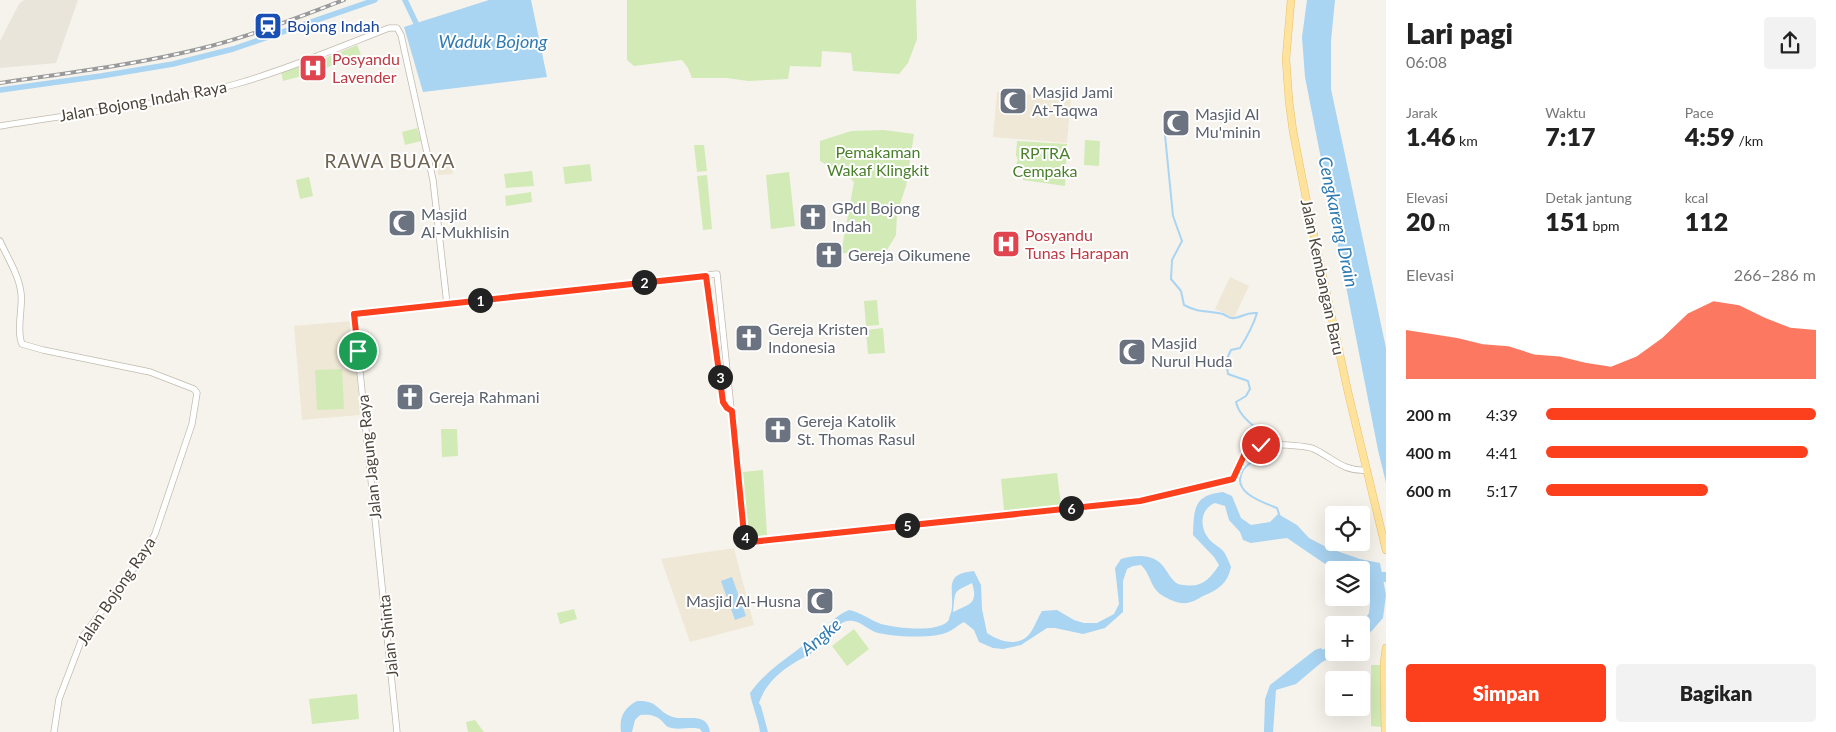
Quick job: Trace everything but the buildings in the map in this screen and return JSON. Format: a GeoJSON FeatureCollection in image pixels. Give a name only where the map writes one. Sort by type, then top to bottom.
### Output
{"type":"FeatureCollection","features":[{"type":"Feature","properties":{"kind":"main road","name":"Jalan Kembangan Baru"},"geometry":{"type":"LineString","coordinates":[[1291,0],[1286,59],[1292,121],[1308,208],[1348,392],[1386,550]]}},
{"type":"Feature","properties":{"kind":"main road"},"geometry":{"type":"LineString","coordinates":[[1385,732],[1384,663],[1386,648]]}},
{"type":"Feature","properties":{"kind":"street","name":"Jalan Bojong Indah Raya"},"geometry":{"type":"LineString","coordinates":[[0,126],[150,103],[227,86],[260,77],[389,28],[397,28],[401,35],[433,180],[446,304]]}},
{"type":"Feature","properties":{"kind":"street","name":"Jalan Bojong Raya"},"geometry":{"type":"LineString","coordinates":[[0,241],[20,289],[22,301],[20,336],[22,344],[150,372],[194,389],[197,394],[192,424],[155,534],[143,556],[82,636],[59,699],[54,732]]}},
{"type":"Feature","properties":{"kind":"street"},"geometry":{"type":"LineString","coordinates":[[446,304],[717,274],[744,534],[751,542],[1140,501],[1233,479],[1250,446],[1313,448],[1338,464],[1355,470],[1367,470]]}},
{"type":"Feature","properties":{"kind":"street"},"geometry":{"type":"LineString","coordinates":[[706,276],[723,402],[732,411]]}},
{"type":"Feature","properties":{"kind":"street","name":"Jalan Jagung Raya"},"geometry":{"type":"LineString","coordinates":[[378,540],[354,314],[446,304]]}},
{"type":"Feature","properties":{"kind":"street","name":"Jalan Shinta"},"geometry":{"type":"LineString","coordinates":[[378,540],[397,732]]}},
{"type":"Feature","properties":{"kind":"shaded area"},"geometry":{"type":"Polygon","coordinates":[[[24,0],[78,0],[56,63],[0,68],[0,41],[19,4],[24,0]]]}},
{"type":"Feature","properties":{"kind":"shaded area"},"geometry":{"type":"Polygon","coordinates":[[[997,92],[1071,98],[1067,143],[993,137],[997,92]]]}},
{"type":"Feature","properties":{"kind":"shaded area"},"geometry":{"type":"Polygon","coordinates":[[[437,164],[452,164],[453,174],[438,175],[437,164]]]}},
{"type":"Feature","properties":{"kind":"shaded area"},"geometry":{"type":"Polygon","coordinates":[[[1230,277],[1249,286],[1234,318],[1215,309],[1230,277]]]}},
{"type":"Feature","properties":{"kind":"shaded area"},"geometry":{"type":"Polygon","coordinates":[[[352,321],[360,415],[302,420],[294,326],[352,321]]]}},
{"type":"Feature","properties":{"kind":"shaded area"},"geometry":{"type":"Polygon","coordinates":[[[734,548],[754,625],[690,642],[661,559],[734,548]]]}},
{"type":"Feature","properties":{"kind":"green space"},"geometry":{"type":"Polygon","coordinates":[[[627,0],[916,0],[917,39],[908,63],[899,74],[853,71],[851,53],[822,51],[821,67],[790,66],[788,79],[748,81],[727,78],[692,78],[682,60],[634,66],[627,60],[627,0]]]}},
{"type":"Feature","properties":{"kind":"green space"},"geometry":{"type":"Polygon","coordinates":[[[357,45],[361,54],[326,68],[323,59],[357,45]]]}},
{"type":"Feature","properties":{"kind":"green space"},"geometry":{"type":"Polygon","coordinates":[[[306,65],[309,74],[283,81],[281,71],[306,65]]]}},
{"type":"Feature","properties":{"kind":"green space"},"geometry":{"type":"Polygon","coordinates":[[[417,128],[421,141],[405,145],[402,132],[417,128]]]}},
{"type":"Feature","properties":{"kind":"green space","name":"Pemakaman Wakaf Klingkit"},"geometry":{"type":"Polygon","coordinates":[[[884,130],[914,134],[906,186],[897,213],[896,235],[884,255],[841,253],[854,182],[820,161],[820,141],[851,131],[884,130]]]}},
{"type":"Feature","properties":{"kind":"green space"},"geometry":{"type":"Polygon","coordinates":[[[1085,140],[1100,141],[1099,166],[1084,165],[1085,140]]]}},
{"type":"Feature","properties":{"kind":"green space","name":"RPTRA Cempaka"},"geometry":{"type":"Polygon","coordinates":[[[1017,141],[1067,144],[1065,186],[1023,180],[1025,168],[1016,164],[1018,160],[1016,155],[1017,141]]]}},
{"type":"Feature","properties":{"kind":"green space"},"geometry":{"type":"Polygon","coordinates":[[[694,145],[704,145],[707,171],[697,172],[694,145]]]}},
{"type":"Feature","properties":{"kind":"green space"},"geometry":{"type":"Polygon","coordinates":[[[590,164],[592,181],[565,184],[563,167],[590,164]]]}},
{"type":"Feature","properties":{"kind":"green space"},"geometry":{"type":"Polygon","coordinates":[[[532,171],[534,186],[506,188],[504,174],[532,171]]]}},
{"type":"Feature","properties":{"kind":"green space"},"geometry":{"type":"Polygon","coordinates":[[[789,172],[795,226],[771,229],[766,175],[789,172]]]}},
{"type":"Feature","properties":{"kind":"green space"},"geometry":{"type":"Polygon","coordinates":[[[707,175],[712,229],[703,230],[697,176],[707,175]]]}},
{"type":"Feature","properties":{"kind":"green space"},"geometry":{"type":"Polygon","coordinates":[[[309,177],[313,196],[300,199],[296,180],[309,177]]]}},
{"type":"Feature","properties":{"kind":"green space"},"geometry":{"type":"Polygon","coordinates":[[[531,192],[532,202],[506,206],[505,196],[531,192]]]}},
{"type":"Feature","properties":{"kind":"green space"},"geometry":{"type":"Polygon","coordinates":[[[877,300],[879,325],[866,326],[864,301],[877,300]]]}},
{"type":"Feature","properties":{"kind":"green space"},"geometry":{"type":"Polygon","coordinates":[[[883,328],[885,353],[868,354],[866,330],[883,328]]]}},
{"type":"Feature","properties":{"kind":"green space"},"geometry":{"type":"Polygon","coordinates":[[[342,369],[344,409],[317,410],[315,370],[342,369]]]}},
{"type":"Feature","properties":{"kind":"green space"},"geometry":{"type":"Polygon","coordinates":[[[441,429],[457,429],[458,456],[442,457],[441,429]]]}},
{"type":"Feature","properties":{"kind":"green space"},"geometry":{"type":"Polygon","coordinates":[[[763,470],[767,535],[741,538],[738,482],[743,472],[763,470]]]}},
{"type":"Feature","properties":{"kind":"green space"},"geometry":{"type":"Polygon","coordinates":[[[1057,473],[1061,505],[1004,511],[1001,479],[1057,473]]]}},
{"type":"Feature","properties":{"kind":"green space"},"geometry":{"type":"Polygon","coordinates":[[[574,609],[577,619],[560,624],[557,613],[574,609]]]}},
{"type":"Feature","properties":{"kind":"green space"},"geometry":{"type":"Polygon","coordinates":[[[854,629],[869,649],[847,666],[832,646],[854,629]]]}},
{"type":"Feature","properties":{"kind":"green space"},"geometry":{"type":"Polygon","coordinates":[[[1371,665],[1380,665],[1382,727],[1371,726],[1371,665]]]}},
{"type":"Feature","properties":{"kind":"green space"},"geometry":{"type":"Polygon","coordinates":[[[357,694],[359,719],[312,724],[309,699],[357,694]]]}},
{"type":"Feature","properties":{"kind":"green space"},"geometry":{"type":"Polygon","coordinates":[[[475,720],[484,732],[468,732],[466,722],[475,720]]]}},
{"type":"Feature","properties":{"kind":"water","name":"Waduk Bojong"},"geometry":{"type":"Polygon","coordinates":[[[489,0],[531,0],[547,77],[423,92],[404,27],[489,0]]]}},
{"type":"Feature","properties":{"kind":"water","name":"Cengkareng Drain"},"geometry":{"type":"Polygon","coordinates":[[[1307,0],[1335,0],[1331,41],[1331,89],[1386,348],[1386,483],[1305,77],[1302,37],[1307,0]]]}},
{"type":"Feature","properties":{"kind":"water"},"geometry":{"type":"Polygon","coordinates":[[[1223,492],[1232,496],[1241,518],[1251,525],[1270,522],[1278,514],[1297,525],[1309,538],[1325,546],[1325,551],[1337,551],[1370,561],[1325,561],[1325,564],[1287,538],[1251,543],[1243,540],[1240,532],[1229,520],[1225,506],[1215,503],[1206,509],[1203,519],[1204,529],[1209,539],[1224,552],[1231,567],[1225,582],[1208,594],[1187,603],[1173,601],[1157,591],[1141,565],[1133,566],[1127,569],[1123,581],[1123,612],[1105,628],[1083,634],[1047,628],[1021,645],[1003,649],[993,648],[979,642],[974,630],[964,622],[950,631],[933,636],[901,636],[875,632],[851,621],[843,622],[827,635],[811,654],[780,673],[767,687],[759,703],[768,732],[760,732],[750,693],[774,667],[812,639],[837,617],[849,610],[887,626],[926,628],[943,625],[948,621],[951,613],[952,585],[954,580],[957,576],[974,571],[981,585],[982,609],[987,633],[1004,641],[1016,642],[1031,632],[1042,611],[1057,610],[1074,620],[1084,623],[1097,623],[1114,614],[1119,604],[1115,568],[1121,559],[1139,556],[1152,558],[1162,564],[1177,584],[1190,586],[1201,584],[1209,578],[1219,565],[1193,535],[1197,505],[1206,496],[1223,492]],[[972,583],[958,591],[955,595],[953,612],[971,603],[974,596],[972,583]]]}},
{"type":"Feature","properties":{"kind":"water"},"geometry":{"type":"Polygon","coordinates":[[[1370,561],[1380,563],[1386,595],[1383,618],[1370,633],[1370,616],[1367,616],[1369,613],[1370,561]]]}},
{"type":"Feature","properties":{"kind":"water"},"geometry":{"type":"Polygon","coordinates":[[[732,577],[746,616],[735,620],[721,581],[732,577]]]}},
{"type":"Feature","properties":{"kind":"water"},"geometry":{"type":"Polygon","coordinates":[[[1321,648],[1325,652],[1325,660],[1296,684],[1276,690],[1273,732],[1264,732],[1265,699],[1270,685],[1315,650],[1321,648]]]}},
{"type":"Feature","properties":{"kind":"water"},"geometry":{"type":"Polygon","coordinates":[[[637,701],[650,702],[667,715],[673,717],[695,718],[705,721],[710,732],[702,732],[696,728],[680,729],[667,727],[657,717],[640,715],[635,720],[632,732],[621,732],[623,714],[637,701]]]}},
{"type":"Feature","properties":{"kind":"waterway"},"geometry":{"type":"LineString","coordinates":[[0,90],[173,64],[233,49],[375,0]]}},
{"type":"Feature","properties":{"kind":"waterway"},"geometry":{"type":"LineString","coordinates":[[405,0],[416,23]]}},
{"type":"Feature","properties":{"kind":"waterway"},"geometry":{"type":"LineString","coordinates":[[1164,125],[1173,216],[1182,241],[1172,260],[1171,279],[1181,291],[1184,305],[1190,308],[1223,314],[1233,318],[1249,313],[1257,313],[1250,331],[1240,348],[1231,350],[1227,359],[1227,367],[1228,374],[1248,381],[1250,389],[1246,396],[1236,402],[1245,418],[1266,438],[1262,450],[1243,470],[1240,478],[1241,484],[1250,495],[1277,508],[1280,517]]}},
{"type":"Feature","properties":{"kind":"waterway","name":"Angke"},"geometry":{"type":"LineString","coordinates":[[1370,577],[1386,577]]}},
{"type":"Feature","properties":{"kind":"waterway"},"geometry":{"type":"LineString","coordinates":[[1315,660],[1325,654]]}},
{"type":"Feature","properties":{"kind":"railway"},"geometry":{"type":"LineString","coordinates":[[0,83],[125,64],[199,49],[254,33],[344,0]]}},
{"type":"Feature","properties":{"kind":"place","name":"Bojong Indah"},"geometry":{"type":"Point","coordinates":[268,26]}},
{"type":"Feature","properties":{"kind":"place","name":"Posyandu Lavender"},"geometry":{"type":"Point","coordinates":[313,68]}},
{"type":"Feature","properties":{"kind":"place","name":"Masjid Jami At-Taqwa"},"geometry":{"type":"Point","coordinates":[1013,101]}},
{"type":"Feature","properties":{"kind":"place","name":"Masjid Al Mu'minin"},"geometry":{"type":"Point","coordinates":[1176,123]}},
{"type":"Feature","properties":{"kind":"place","name":"GPdI Bojong Indah"},"geometry":{"type":"Point","coordinates":[813,217]}},
{"type":"Feature","properties":{"kind":"place","name":"Masjid Al-Mukhlisin"},"geometry":{"type":"Point","coordinates":[402,223]}},
{"type":"Feature","properties":{"kind":"place","name":"Posyandu Tunas Harapan"},"geometry":{"type":"Point","coordinates":[1006,244]}},
{"type":"Feature","properties":{"kind":"place","name":"Gereja Oikumene"},"geometry":{"type":"Point","coordinates":[829,255]}},
{"type":"Feature","properties":{"kind":"place","name":"Gereja Kristen Indonesia"},"geometry":{"type":"Point","coordinates":[749,338]}},
{"type":"Feature","properties":{"kind":"place","name":"Masjid Nurul Huda"},"geometry":{"type":"Point","coordinates":[1132,352]}},
{"type":"Feature","properties":{"kind":"place","name":"Gereja Rahmani"},"geometry":{"type":"Point","coordinates":[410,397]}},
{"type":"Feature","properties":{"kind":"place","name":"Gereja Katolik St. Thomas Rasul"},"geometry":{"type":"Point","coordinates":[778,430]}},
{"type":"Feature","properties":{"kind":"place","name":"Masjid Al-Husna"},"geometry":{"type":"Point","coordinates":[820,601]}},
{"type":"Feature","properties":{"kind":"district","name":"RAWA BUAYA"},"geometry":{"type":"Point","coordinates":[390,161]}},
{"type":"Feature","properties":{"kind":"route"},"geometry":{"type":"LineString","coordinates":[[358,351],[354,314],[706,276],[723,402],[732,411],[744,534],[745,538],[751,542],[1148,500],[1233,479],[1247,449],[1255,444],[1261,445]]}}]}
